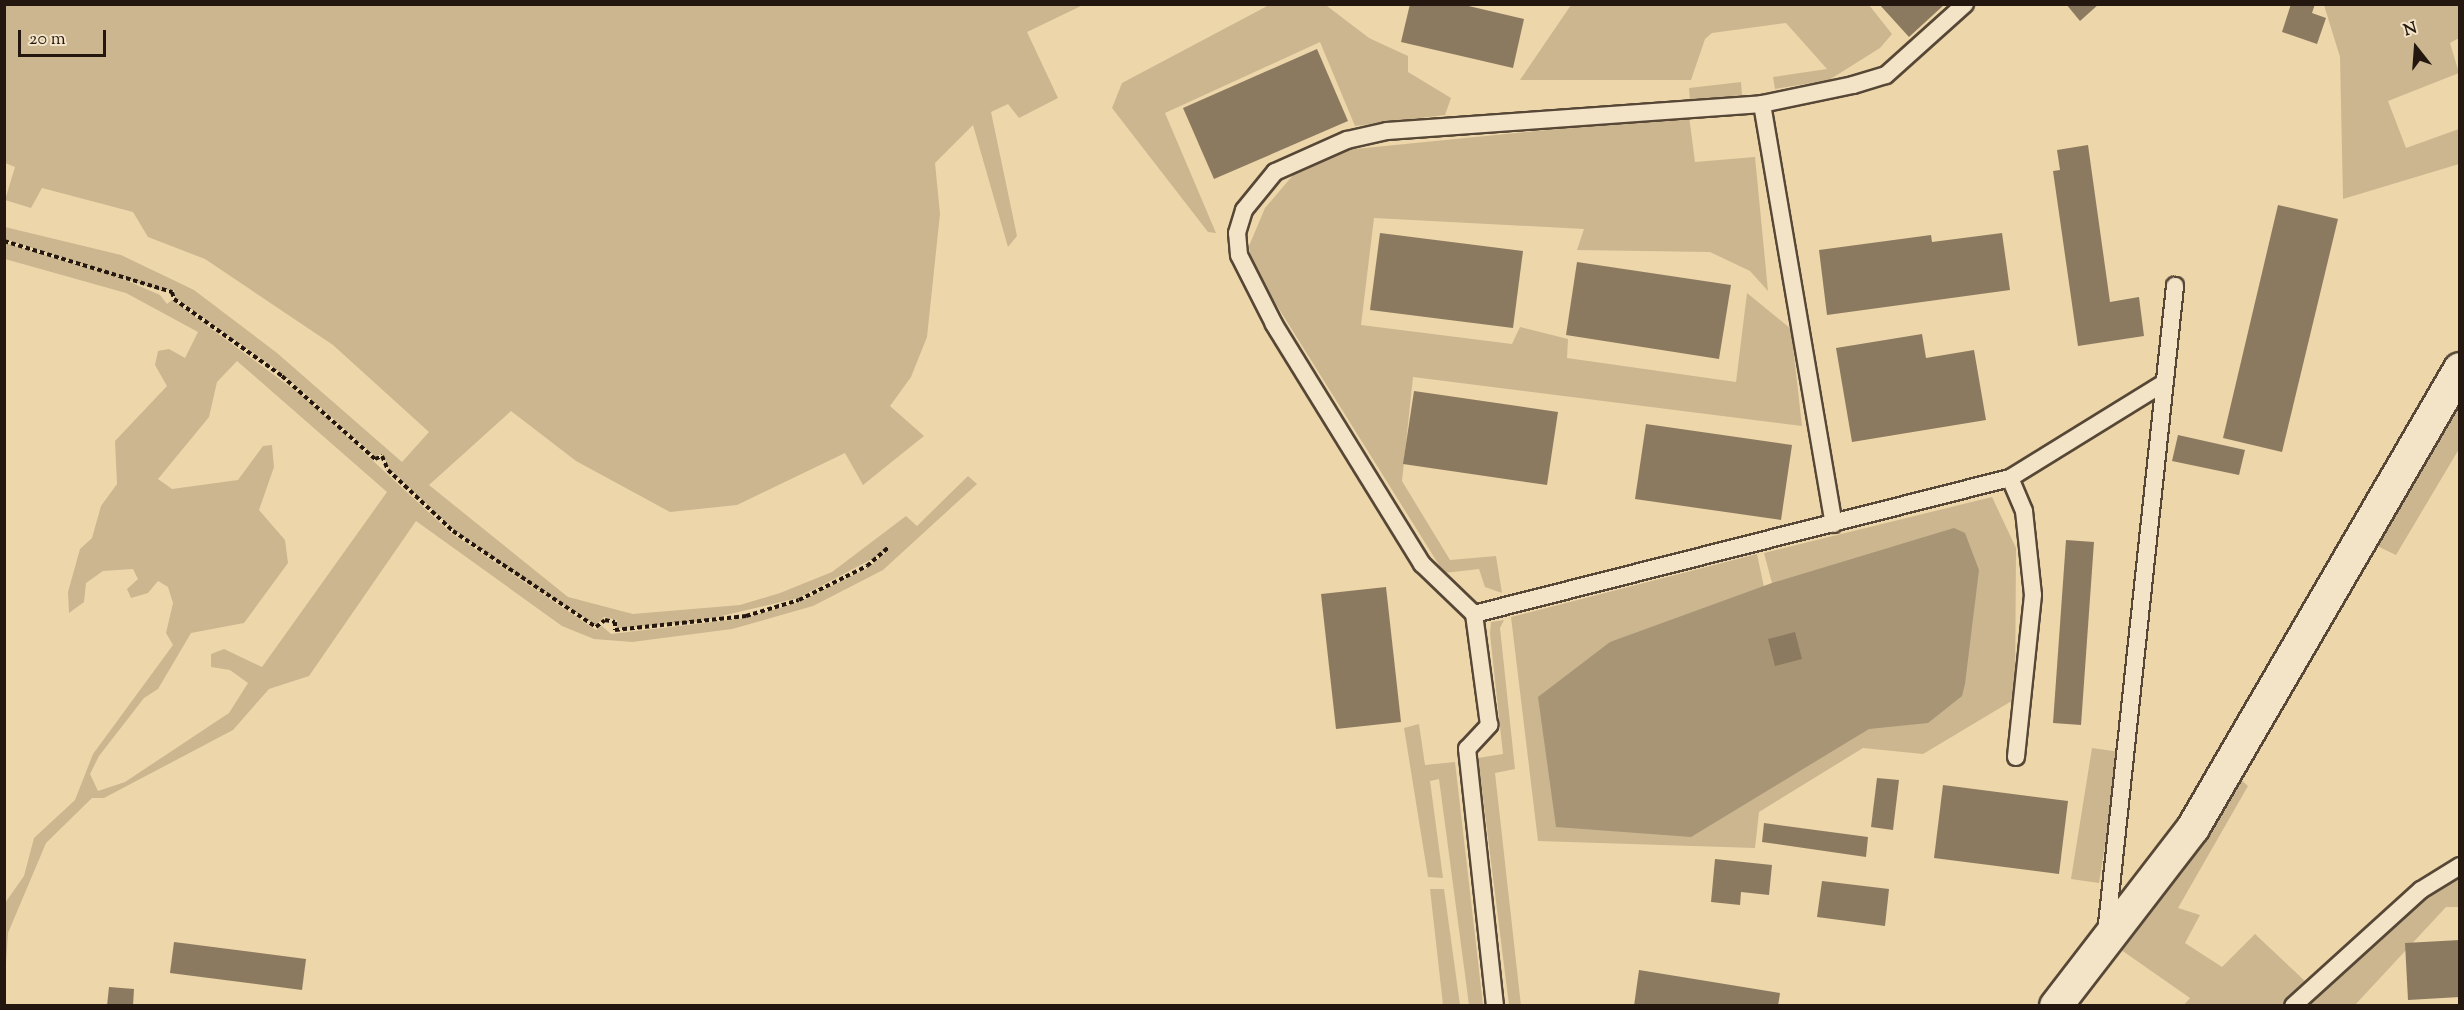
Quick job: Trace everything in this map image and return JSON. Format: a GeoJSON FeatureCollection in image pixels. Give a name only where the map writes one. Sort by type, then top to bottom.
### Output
{"type":"FeatureCollection","features":[{"type":"Feature","properties":{"kind":"street"},"geometry":{"type":"LineString","coordinates":[[2056,1005],[2193,828],[2460,369]]}},
{"type":"Feature","properties":{"kind":"lane"},"geometry":{"type":"LineString","coordinates":[[1495,1005],[1467,749],[1489,724],[1474,614],[1422,564],[1274,324],[1239,255],[1237,233],[1244,210],[1275,172],[1347,140],[1387,131],[1762,104],[1886,75],[1965,4]]}},
{"type":"Feature","properties":{"kind":"lane"},"geometry":{"type":"LineString","coordinates":[[1762,104],[1834,524]]}},
{"type":"Feature","properties":{"kind":"lane"},"geometry":{"type":"LineString","coordinates":[[2105,941],[2175,286]]}},
{"type":"Feature","properties":{"kind":"lane"},"geometry":{"type":"LineString","coordinates":[[1474,614],[2010,478],[2164,382]]}},
{"type":"Feature","properties":{"kind":"lane"},"geometry":{"type":"LineString","coordinates":[[2010,478],[2024,511],[2032,596],[2016,757]]}},
{"type":"Feature","properties":{"kind":"lane"},"geometry":{"type":"LineString","coordinates":[[2293,1005],[2413,896],[2460,866]]}},
{"type":"Feature","properties":{"kind":"path"},"geometry":{"type":"LineString","coordinates":[[4,241],[172,292],[174,299],[282,376],[375,459],[382,456],[388,470],[453,531],[596,627],[605,620],[615,622],[615,630],[746,616],[799,600],[867,566],[888,548]]}},
{"type":"Feature","properties":{"kind":"shaded area"},"geometry":{"type":"Polygon","coordinates":[[[5,4],[1083,5],[1027,32],[1058,98],[1019,118],[1008,104],[991,112],[1017,236],[1008,247],[973,125],[935,163],[940,214],[927,337],[911,377],[890,406],[924,436],[863,485],[845,453],[737,505],[670,512],[576,461],[511,411],[429,485],[568,597],[633,614],[740,605],[780,593],[832,572],[906,516],[917,526],[968,476],[977,484],[883,570],[813,606],[732,629],[632,642],[594,639],[562,626],[416,521],[309,676],[269,689],[233,730],[104,798],[92,798],[46,843],[8,933],[5,978],[5,903],[24,876],[34,838],[75,800],[93,754],[173,645],[166,633],[173,603],[168,587],[158,581],[148,593],[131,598],[127,589],[138,579],[133,569],[103,571],[86,583],[84,602],[69,613],[68,592],[80,549],[92,538],[101,506],[117,484],[115,441],[167,386],[155,365],[158,351],[169,349],[185,358],[198,332],[126,293],[5,259],[5,243],[111,274],[5,239],[5,227],[121,255],[194,290],[277,353],[402,462],[429,432],[333,345],[205,259],[148,237],[133,212],[42,188],[31,208],[5,200],[15,167],[5,163],[5,4]],[[115,275],[160,295],[167,304],[172,300],[304,397],[451,533],[596,630],[602,626],[611,634],[746,618],[800,602],[868,568],[889,550],[798,598],[696,622],[617,628],[617,620],[604,617],[596,625],[526,582],[454,530],[390,469],[382,454],[375,456],[283,374],[176,298],[174,290],[159,290],[115,275]],[[237,361],[217,382],[209,417],[158,479],[172,489],[238,480],[263,446],[272,445],[274,467],[259,510],[285,540],[288,563],[244,623],[191,633],[158,689],[144,698],[99,756],[90,774],[98,791],[125,782],[229,713],[248,683],[230,670],[211,667],[211,654],[224,649],[262,667],[387,492],[237,361]]]}},
{"type":"Feature","properties":{"kind":"shaded area"},"geometry":{"type":"Polygon","coordinates":[[[1271,4],[1327,6],[1369,38],[1408,56],[1408,72],[1451,98],[1445,115],[1355,126],[1320,42],[1165,113],[1216,233],[1208,232],[1112,108],[1122,83],[1271,4]]]}},
{"type":"Feature","properties":{"kind":"shaded area"},"geometry":{"type":"Polygon","coordinates":[[[1571,5],[1869,5],[1892,34],[1880,48],[1829,80],[1775,89],[1773,77],[1827,69],[1786,23],[1712,33],[1705,39],[1691,80],[1520,80],[1571,5]]]}},
{"type":"Feature","properties":{"kind":"shaded area"},"geometry":{"type":"Polygon","coordinates":[[[2324,5],[2459,5],[2459,38],[2450,43],[2459,73],[2388,101],[2406,148],[2459,129],[2459,164],[2343,199],[2340,57],[2324,5]]]}},
{"type":"Feature","properties":{"kind":"shaded area"},"geometry":{"type":"Polygon","coordinates":[[[1741,82],[1742,95],[1690,101],[1689,88],[1741,82]]]}},
{"type":"Feature","properties":{"kind":"shaded area"},"geometry":{"type":"Polygon","coordinates":[[[1689,116],[1695,162],[1755,157],[1768,291],[1750,271],[1710,252],[1577,250],[1584,229],[1374,218],[1361,325],[1512,344],[1520,327],[1568,339],[1567,358],[1736,382],[1747,293],[1791,329],[1802,426],[1413,377],[1402,481],[1450,560],[1496,556],[1502,593],[1485,587],[1479,569],[1444,573],[1251,264],[1249,246],[1265,208],[1294,174],[1345,150],[1689,116]]]}},
{"type":"Feature","properties":{"kind":"shaded area"},"geometry":{"type":"Polygon","coordinates":[[[2459,385],[2459,449],[2396,555],[2373,544],[2240,779],[2248,786],[2178,908],[2200,915],[2185,943],[2222,967],[2255,934],[2306,982],[2281,1005],[2184,1005],[2190,998],[2117,947],[2459,385]]]}},
{"type":"Feature","properties":{"kind":"shaded area"},"geometry":{"type":"Polygon","coordinates":[[[1992,497],[2016,548],[2015,699],[1923,754],[1863,748],[1759,812],[1755,848],[1538,841],[1511,617],[1757,554],[1764,587],[1772,583],[1764,553],[1992,497]]]}},
{"type":"Feature","properties":{"kind":"shaded area"},"geometry":{"type":"Polygon","coordinates":[[[1954,528],[1965,533],[1979,570],[1965,684],[1962,696],[1928,723],[1869,729],[1691,837],[1556,827],[1538,697],[1610,642],[1772,583],[1954,528]]]}},
{"type":"Feature","properties":{"kind":"shaded area"},"geometry":{"type":"Polygon","coordinates":[[[1504,620],[1500,628],[1515,769],[1495,773],[1521,1006],[1509,1005],[1478,758],[1503,754],[1490,634],[1491,622],[1504,620]]]}},
{"type":"Feature","properties":{"kind":"shaded area"},"geometry":{"type":"Polygon","coordinates":[[[1419,724],[1425,765],[1455,762],[1483,1005],[1469,1005],[1439,779],[1430,781],[1443,878],[1428,877],[1404,728],[1419,724]]]}},
{"type":"Feature","properties":{"kind":"shaded area"},"geometry":{"type":"Polygon","coordinates":[[[2092,748],[2120,752],[2099,883],[2071,879],[2092,748]]]}},
{"type":"Feature","properties":{"kind":"shaded area"},"geometry":{"type":"Polygon","coordinates":[[[2459,874],[2459,907],[2446,907],[2355,1005],[2307,1006],[2415,906],[2459,874]]]}},
{"type":"Feature","properties":{"kind":"shaded area"},"geometry":{"type":"Polygon","coordinates":[[[1430,889],[1444,889],[1460,1005],[1443,1005],[1430,889]]]}},
{"type":"Feature","properties":{"kind":"building"},"geometry":{"type":"Polygon","coordinates":[[[1410,4],[1460,4],[1524,19],[1513,68],[1401,42],[1410,4]]]}},
{"type":"Feature","properties":{"kind":"building"},"geometry":{"type":"Polygon","coordinates":[[[1879,4],[1945,4],[1909,37],[1879,4]]]}},
{"type":"Feature","properties":{"kind":"building"},"geometry":{"type":"Polygon","coordinates":[[[2066,4],[2099,4],[2080,21],[2066,4]]]}},
{"type":"Feature","properties":{"kind":"building"},"geometry":{"type":"Polygon","coordinates":[[[2291,4],[2315,4],[2312,13],[2326,18],[2317,44],[2282,32],[2291,4]]]}},
{"type":"Feature","properties":{"kind":"building"},"geometry":{"type":"Polygon","coordinates":[[[1317,49],[1348,121],[1214,179],[1183,108],[1317,49]]]}},
{"type":"Feature","properties":{"kind":"building"},"geometry":{"type":"Polygon","coordinates":[[[2088,145],[2110,302],[2139,297],[2144,336],[2078,346],[2053,171],[2060,170],[2057,150],[2088,145]]]}},
{"type":"Feature","properties":{"kind":"building"},"geometry":{"type":"Polygon","coordinates":[[[2278,205],[2338,219],[2282,452],[2223,438],[2278,205]]]}},
{"type":"Feature","properties":{"kind":"building"},"geometry":{"type":"Polygon","coordinates":[[[1380,233],[1523,251],[1513,328],[1370,310],[1380,233]]]}},
{"type":"Feature","properties":{"kind":"building"},"geometry":{"type":"Polygon","coordinates":[[[2002,233],[2010,290],[1827,315],[1819,250],[1931,235],[1932,242],[2002,233]]]}},
{"type":"Feature","properties":{"kind":"building"},"geometry":{"type":"Polygon","coordinates":[[[1577,262],[1731,285],[1719,359],[1566,335],[1577,262]]]}},
{"type":"Feature","properties":{"kind":"building"},"geometry":{"type":"Polygon","coordinates":[[[1922,334],[1926,358],[1974,350],[1986,420],[1852,442],[1836,348],[1922,334]]]}},
{"type":"Feature","properties":{"kind":"building"},"geometry":{"type":"Polygon","coordinates":[[[1414,391],[1558,412],[1547,485],[1403,464],[1414,391]]]}},
{"type":"Feature","properties":{"kind":"building"},"geometry":{"type":"Polygon","coordinates":[[[1646,424],[1792,445],[1781,520],[1635,499],[1646,424]]]}},
{"type":"Feature","properties":{"kind":"building"},"geometry":{"type":"Polygon","coordinates":[[[2178,435],[2245,450],[2239,475],[2172,461],[2178,435]]]}},
{"type":"Feature","properties":{"kind":"building"},"geometry":{"type":"Polygon","coordinates":[[[2066,540],[2094,542],[2081,725],[2053,723],[2066,540]]]}},
{"type":"Feature","properties":{"kind":"building"},"geometry":{"type":"Polygon","coordinates":[[[1386,587],[1401,722],[1336,729],[1321,594],[1386,587]]]}},
{"type":"Feature","properties":{"kind":"building"},"geometry":{"type":"Polygon","coordinates":[[[1795,632],[1802,659],[1775,666],[1768,639],[1795,632]]]}},
{"type":"Feature","properties":{"kind":"building"},"geometry":{"type":"Polygon","coordinates":[[[1877,778],[1899,780],[1893,830],[1871,827],[1877,778]]]}},
{"type":"Feature","properties":{"kind":"building"},"geometry":{"type":"Polygon","coordinates":[[[1943,785],[2068,801],[2059,874],[1934,858],[1943,785]]]}},
{"type":"Feature","properties":{"kind":"building"},"geometry":{"type":"Polygon","coordinates":[[[1764,823],[1868,837],[1866,857],[1762,842],[1764,823]]]}},
{"type":"Feature","properties":{"kind":"building"},"geometry":{"type":"Polygon","coordinates":[[[1715,859],[1772,865],[1769,895],[1741,892],[1740,905],[1711,902],[1715,859]]]}},
{"type":"Feature","properties":{"kind":"building"},"geometry":{"type":"Polygon","coordinates":[[[1822,881],[1889,889],[1885,926],[1817,917],[1822,881]]]}},
{"type":"Feature","properties":{"kind":"building"},"geometry":{"type":"Polygon","coordinates":[[[2460,940],[2460,997],[2408,1000],[2405,943],[2460,940]]]}},
{"type":"Feature","properties":{"kind":"building"},"geometry":{"type":"Polygon","coordinates":[[[174,942],[306,959],[302,990],[170,973],[174,942]]]}},
{"type":"Feature","properties":{"kind":"building"},"geometry":{"type":"Polygon","coordinates":[[[1639,970],[1780,993],[1778,1006],[1634,1006],[1639,970]]]}},
{"type":"Feature","properties":{"kind":"building"},"geometry":{"type":"Polygon","coordinates":[[[109,987],[134,989],[133,1006],[107,1006],[109,987]]]}}]}
